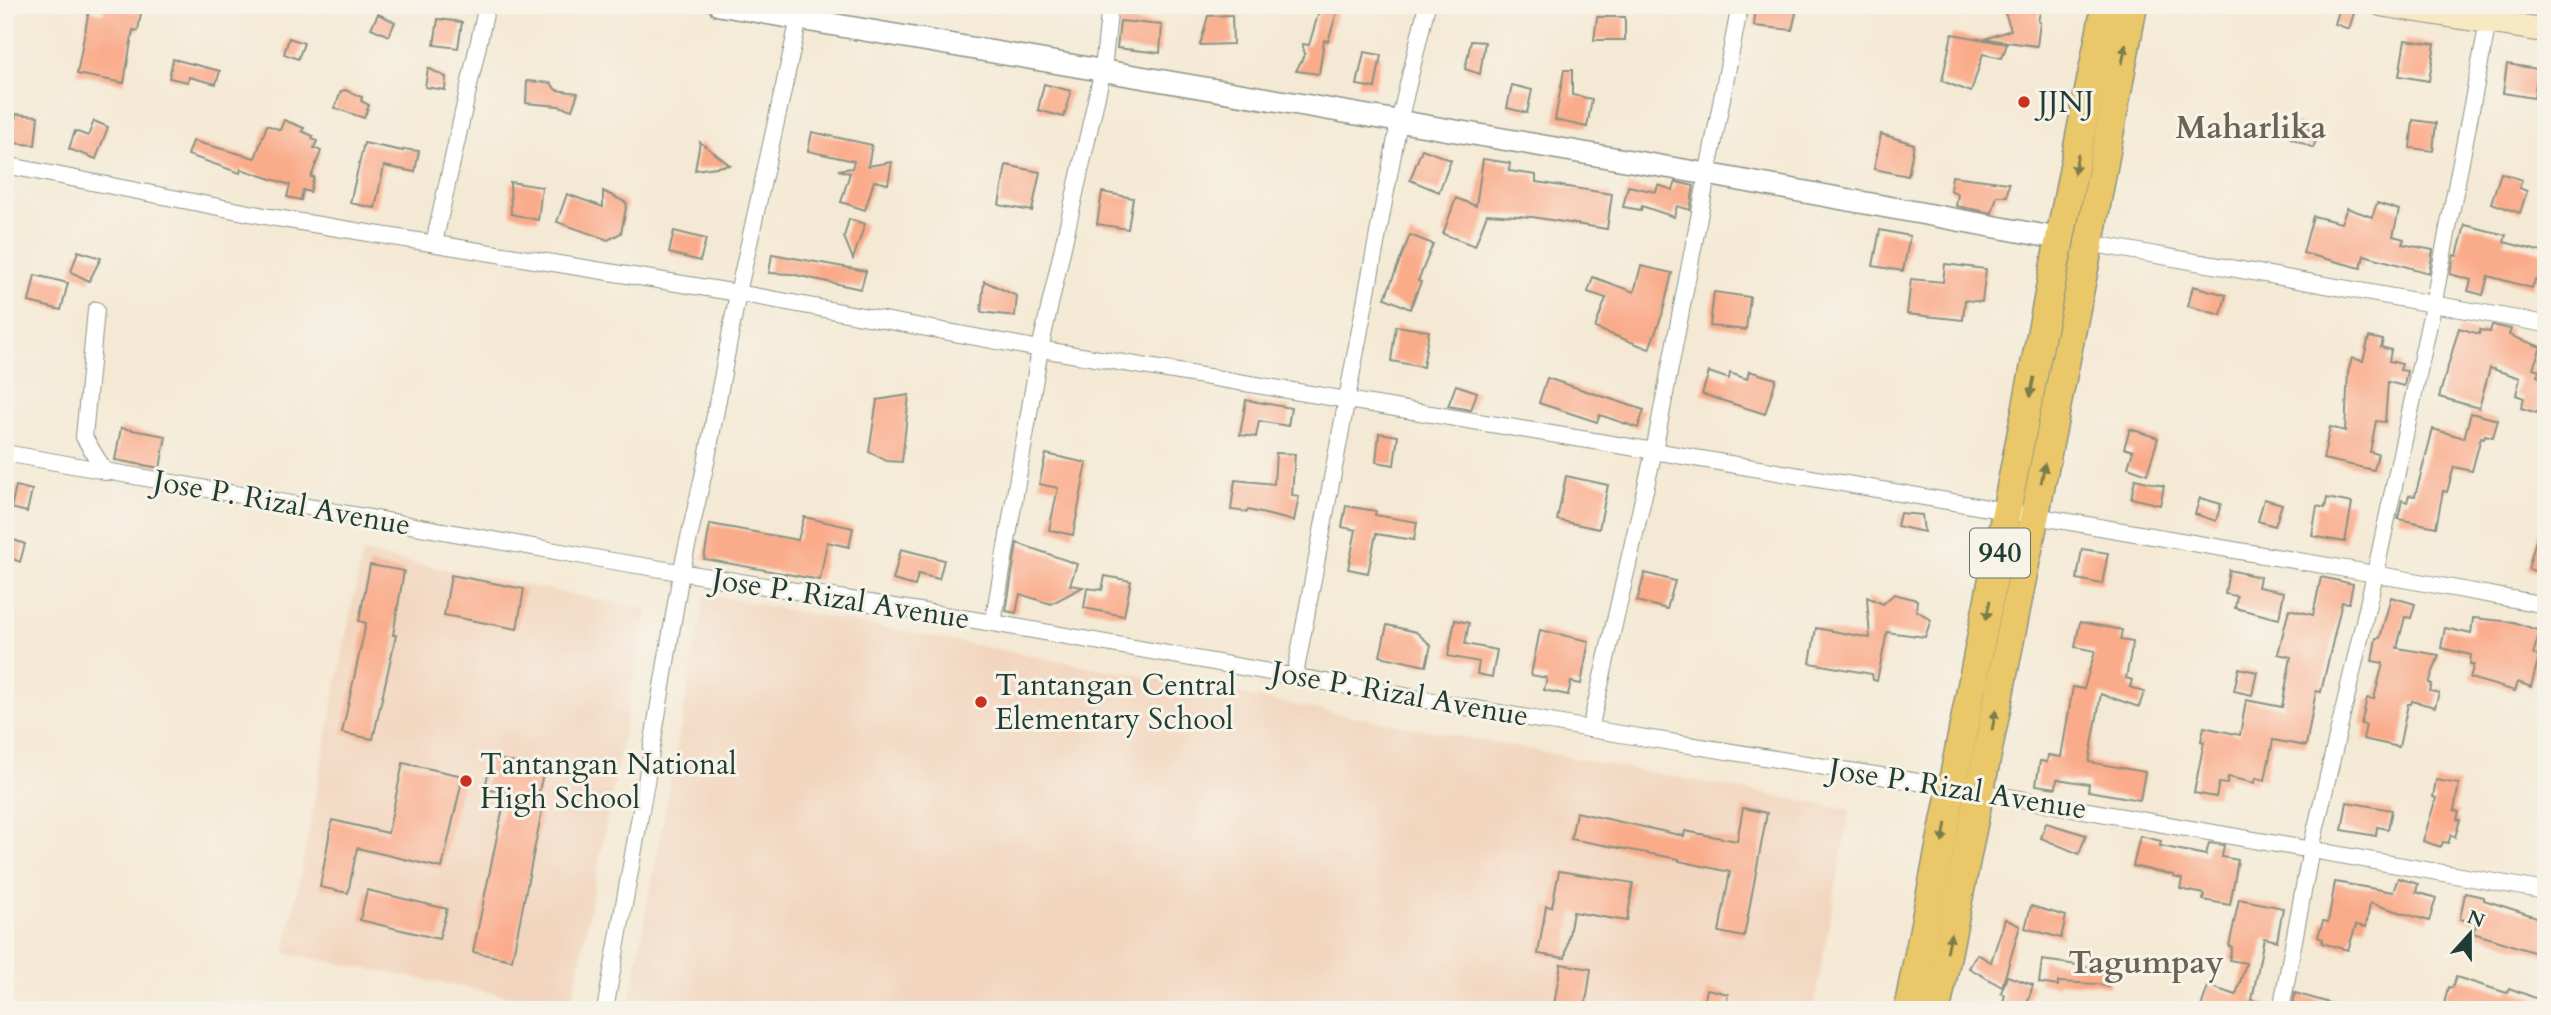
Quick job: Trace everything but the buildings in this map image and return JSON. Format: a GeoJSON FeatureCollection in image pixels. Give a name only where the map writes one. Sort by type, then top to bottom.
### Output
{"type":"FeatureCollection","features":[{"type":"Feature","properties":{"kind":"highway","name":"940"},"geometry":{"type":"LineString","coordinates":[[2075,241],[2106,5]]}},
{"type":"Feature","properties":{"kind":"highway","name":"940"},"geometry":{"type":"LineString","coordinates":[[1908,1010],[1966,790],[2075,241],[2133,5]]}},
{"type":"Feature","properties":{"kind":"highway","name":"940"},"geometry":{"type":"LineString","coordinates":[[1936,1010],[1966,790]]}},
{"type":"Feature","properties":{"kind":"main road"},"geometry":{"type":"LineString","coordinates":[[2382,5],[2546,31]]}},
{"type":"Feature","properties":{"kind":"street"},"geometry":{"type":"LineString","coordinates":[[434,243],[487,5]]}},
{"type":"Feature","properties":{"kind":"street"},"geometry":{"type":"LineString","coordinates":[[719,5],[800,12],[1102,69],[2546,324]]}},
{"type":"Feature","properties":{"kind":"street"},"geometry":{"type":"LineString","coordinates":[[993,623],[1040,349],[1102,69],[1110,5]]}},
{"type":"Feature","properties":{"kind":"street"},"geometry":{"type":"LineString","coordinates":[[1295,675],[1399,122],[1427,5]]}},
{"type":"Feature","properties":{"kind":"street"},"geometry":{"type":"LineString","coordinates":[[1590,729],[1654,451],[1740,5]]}},
{"type":"Feature","properties":{"kind":"street"},"geometry":{"type":"LineString","coordinates":[[606,1010],[681,573],[706,463],[738,293],[800,12]]}},
{"type":"Feature","properties":{"kind":"street"},"geometry":{"type":"LineString","coordinates":[[2281,1010],[2311,849],[2375,574],[2433,306],[2488,22]]}},
{"type":"Feature","properties":{"kind":"street"},"geometry":{"type":"LineString","coordinates":[[5,165],[270,217],[738,293],[1040,349],[1654,451],[2546,605]]}},
{"type":"Feature","properties":{"kind":"street"},"geometry":{"type":"LineString","coordinates":[[96,310],[84,438],[105,472]]}},
{"type":"Feature","properties":{"kind":"street","name":"Jose P. Rizal Avenue"},"geometry":{"type":"LineString","coordinates":[[5,453],[681,573],[993,623],[1590,729],[1966,790],[2546,891]]}},
{"type":"Feature","properties":{"kind":"shaded area","name":"Tantangan National High School"},"geometry":{"type":"Polygon","coordinates":[[[362,553],[647,609],[571,1008],[285,953],[362,553]]]}},
{"type":"Feature","properties":{"kind":"shaded area","name":"Tantangan Central Elementary School"},"geometry":{"type":"Polygon","coordinates":[[[705,594],[1850,810],[1813,1010],[628,1010],[705,594]]]}},
{"type":"Feature","properties":{"kind":"place","name":"JJNJ"},"geometry":{"type":"Point","coordinates":[2024,102]}},
{"type":"Feature","properties":{"kind":"place","name":"Tantangan Central Elementary School"},"geometry":{"type":"Point","coordinates":[981,702]}},
{"type":"Feature","properties":{"kind":"place","name":"Tantangan National High School"},"geometry":{"type":"Point","coordinates":[466,781]}},
{"type":"Feature","properties":{"kind":"district","name":"Maharlika"},"geometry":{"type":"Point","coordinates":[2251,128]}},
{"type":"Feature","properties":{"kind":"district","name":"Tagumpay"},"geometry":{"type":"Point","coordinates":[2146,963]}}]}
